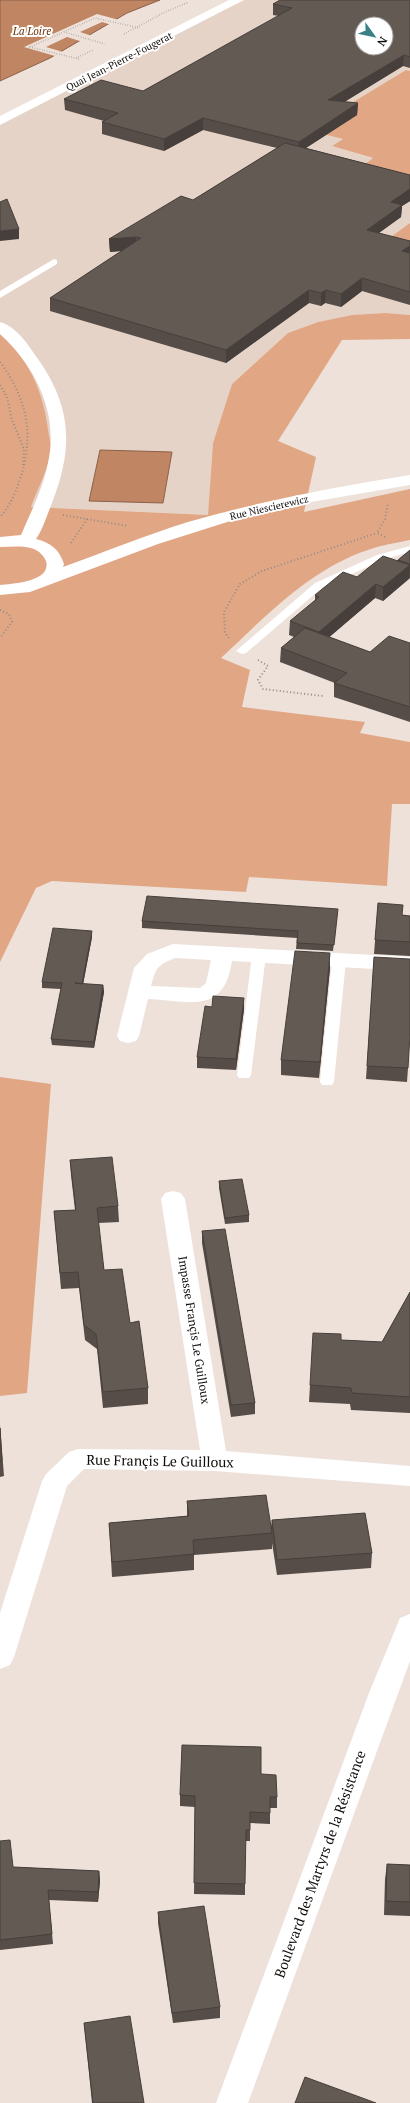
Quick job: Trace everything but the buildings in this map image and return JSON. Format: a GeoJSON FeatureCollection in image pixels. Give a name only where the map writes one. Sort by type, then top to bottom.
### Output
{"type":"FeatureCollection","features":[{"type":"Feature","properties":{"kind":"street","name":"Quai Jean-Pierre-Fougerat"},"geometry":{"type":"LineString","coordinates":[[0,121],[238,0]]}},
{"type":"Feature","properties":{"kind":"street"},"geometry":{"type":"LineString","coordinates":[[0,326],[34,362],[51,396],[57,416],[59,452],[53,474],[29,537],[24,542]]}},
{"type":"Feature","properties":{"kind":"street","name":"Rue Niescierewicz"},"geometry":{"type":"LineString","coordinates":[[0,590],[26,588],[132,547],[214,520],[341,491],[410,480]]}},
{"type":"Feature","properties":{"kind":"street","name":"Rue Niescierewicz"},"geometry":{"type":"LineString","coordinates":[[0,542],[24,542],[39,545],[51,552],[82,555],[132,547]]}},
{"type":"Feature","properties":{"kind":"street"},"geometry":{"type":"LineString","coordinates":[[49,578],[57,566],[56,560],[51,552]]}},
{"type":"Feature","properties":{"kind":"street"},"geometry":{"type":"LineString","coordinates":[[128,1036],[146,968],[163,954],[173,951],[410,964]]}},
{"type":"Feature","properties":{"kind":"street"},"geometry":{"type":"LineString","coordinates":[[139,992],[204,995],[211,992],[217,984],[223,953]]}},
{"type":"Feature","properties":{"kind":"street","name":"Impasse Françis Le Guilloux"},"geometry":{"type":"LineString","coordinates":[[173,1199],[215,1461]]}},
{"type":"Feature","properties":{"kind":"street","name":"Rue Françis Le Guilloux"},"geometry":{"type":"LineString","coordinates":[[0,1657],[55,1481],[78,1459],[215,1461],[286,1464],[410,1476]]}},
{"type":"Feature","properties":{"kind":"street","name":"Boulevard des Martyrs de la Résistance"},"geometry":{"type":"LineString","coordinates":[[232,2103],[383,1692],[410,1626]]}},
{"type":"Feature","properties":{"kind":"lane"},"geometry":{"type":"LineString","coordinates":[[0,295],[54,262]]}},
{"type":"Feature","properties":{"kind":"lane"},"geometry":{"type":"LineString","coordinates":[[242,651],[319,585],[382,557],[410,549]]}},
{"type":"Feature","properties":{"kind":"lane"},"geometry":{"type":"LineString","coordinates":[[244,1075],[259,955]]}},
{"type":"Feature","properties":{"kind":"lane"},"geometry":{"type":"LineString","coordinates":[[327,1082],[339,960]]}},
{"type":"Feature","properties":{"kind":"path"},"geometry":{"type":"LineString","coordinates":[[58,55],[30,47],[95,18],[123,24]]}},
{"type":"Feature","properties":{"kind":"path"},"geometry":{"type":"LineString","coordinates":[[64,32],[105,44]]}},
{"type":"Feature","properties":{"kind":"path"},"geometry":{"type":"LineString","coordinates":[[0,362],[16,386],[23,403],[28,427],[28,444],[19,482],[10,504],[0,516]]}},
{"type":"Feature","properties":{"kind":"path"},"geometry":{"type":"LineString","coordinates":[[0,385],[7,396],[12,420],[24,449],[23,466],[18,482],[9,504],[0,516]]}},
{"type":"Feature","properties":{"kind":"path"},"geometry":{"type":"LineString","coordinates":[[323,696],[263,689],[258,680],[268,666],[242,651],[225,633],[224,612],[240,584],[262,571],[377,533],[385,519],[389,501]]}},
{"type":"Feature","properties":{"kind":"path"},"geometry":{"type":"LineString","coordinates":[[64,515],[147,529],[160,538]]}},
{"type":"Feature","properties":{"kind":"path"},"geometry":{"type":"LineString","coordinates":[[71,543],[87,519]]}},
{"type":"Feature","properties":{"kind":"path"},"geometry":{"type":"LineString","coordinates":[[377,533],[390,539]]}},
{"type":"Feature","properties":{"kind":"path"},"geometry":{"type":"LineString","coordinates":[[0,610],[9,614],[12,622],[0,638]]}},
{"type":"Feature","properties":{"kind":"shaded area"},"geometry":{"type":"Polygon","coordinates":[[[233,0],[410,0],[410,71],[406,70],[308,130],[343,139],[332,146],[374,159],[359,168],[410,183],[410,223],[388,239],[410,246],[410,315],[385,313],[352,315],[318,322],[288,333],[232,384],[213,443],[208,515],[31,507],[46,469],[51,448],[9,342],[0,334],[0,117],[233,0]]]}},
{"type":"Feature","properties":{"kind":"shaded area"},"geometry":{"type":"Polygon","coordinates":[[[406,70],[410,71],[410,183],[359,169],[373,158],[332,146],[343,139],[307,130],[406,70]]]}},
{"type":"Feature","properties":{"kind":"shaded area"},"geometry":{"type":"Polygon","coordinates":[[[410,223],[410,246],[388,239],[410,223]]]}},
{"type":"Feature","properties":{"kind":"shaded area"},"geometry":{"type":"Polygon","coordinates":[[[385,313],[410,315],[410,339],[342,340],[278,441],[316,457],[304,512],[410,489],[410,540],[373,548],[347,558],[327,569],[289,596],[221,658],[250,670],[242,707],[365,722],[360,733],[410,742],[410,804],[392,804],[387,886],[249,877],[246,892],[52,881],[36,888],[0,962],[0,334],[27,365],[39,390],[46,417],[51,447],[50,456],[46,471],[31,507],[208,515],[213,443],[232,384],[288,333],[318,322],[352,315],[385,313]]]}},
{"type":"Feature","properties":{"kind":"shaded area"},"geometry":{"type":"Polygon","coordinates":[[[0,1077],[51,1084],[27,1393],[0,1396],[0,1077]]]}},
{"type":"Feature","properties":{"kind":"water","name":"La Loire"},"geometry":{"type":"Polygon","coordinates":[[[0,0],[160,0],[127,13],[50,58],[0,81],[0,0]]]}},
{"type":"Feature","properties":{"kind":"water"},"geometry":{"type":"Polygon","coordinates":[[[100,450],[172,452],[163,503],[89,501],[100,450]]]}},
{"type":"Feature","properties":{"kind":"pier"},"geometry":{"type":"Polygon","coordinates":[[[97,14],[119,20],[112,25],[102,22],[80,32],[92,36],[83,42],[67,37],[46,47],[63,52],[55,56],[24,47],[97,14]]]}}]}
